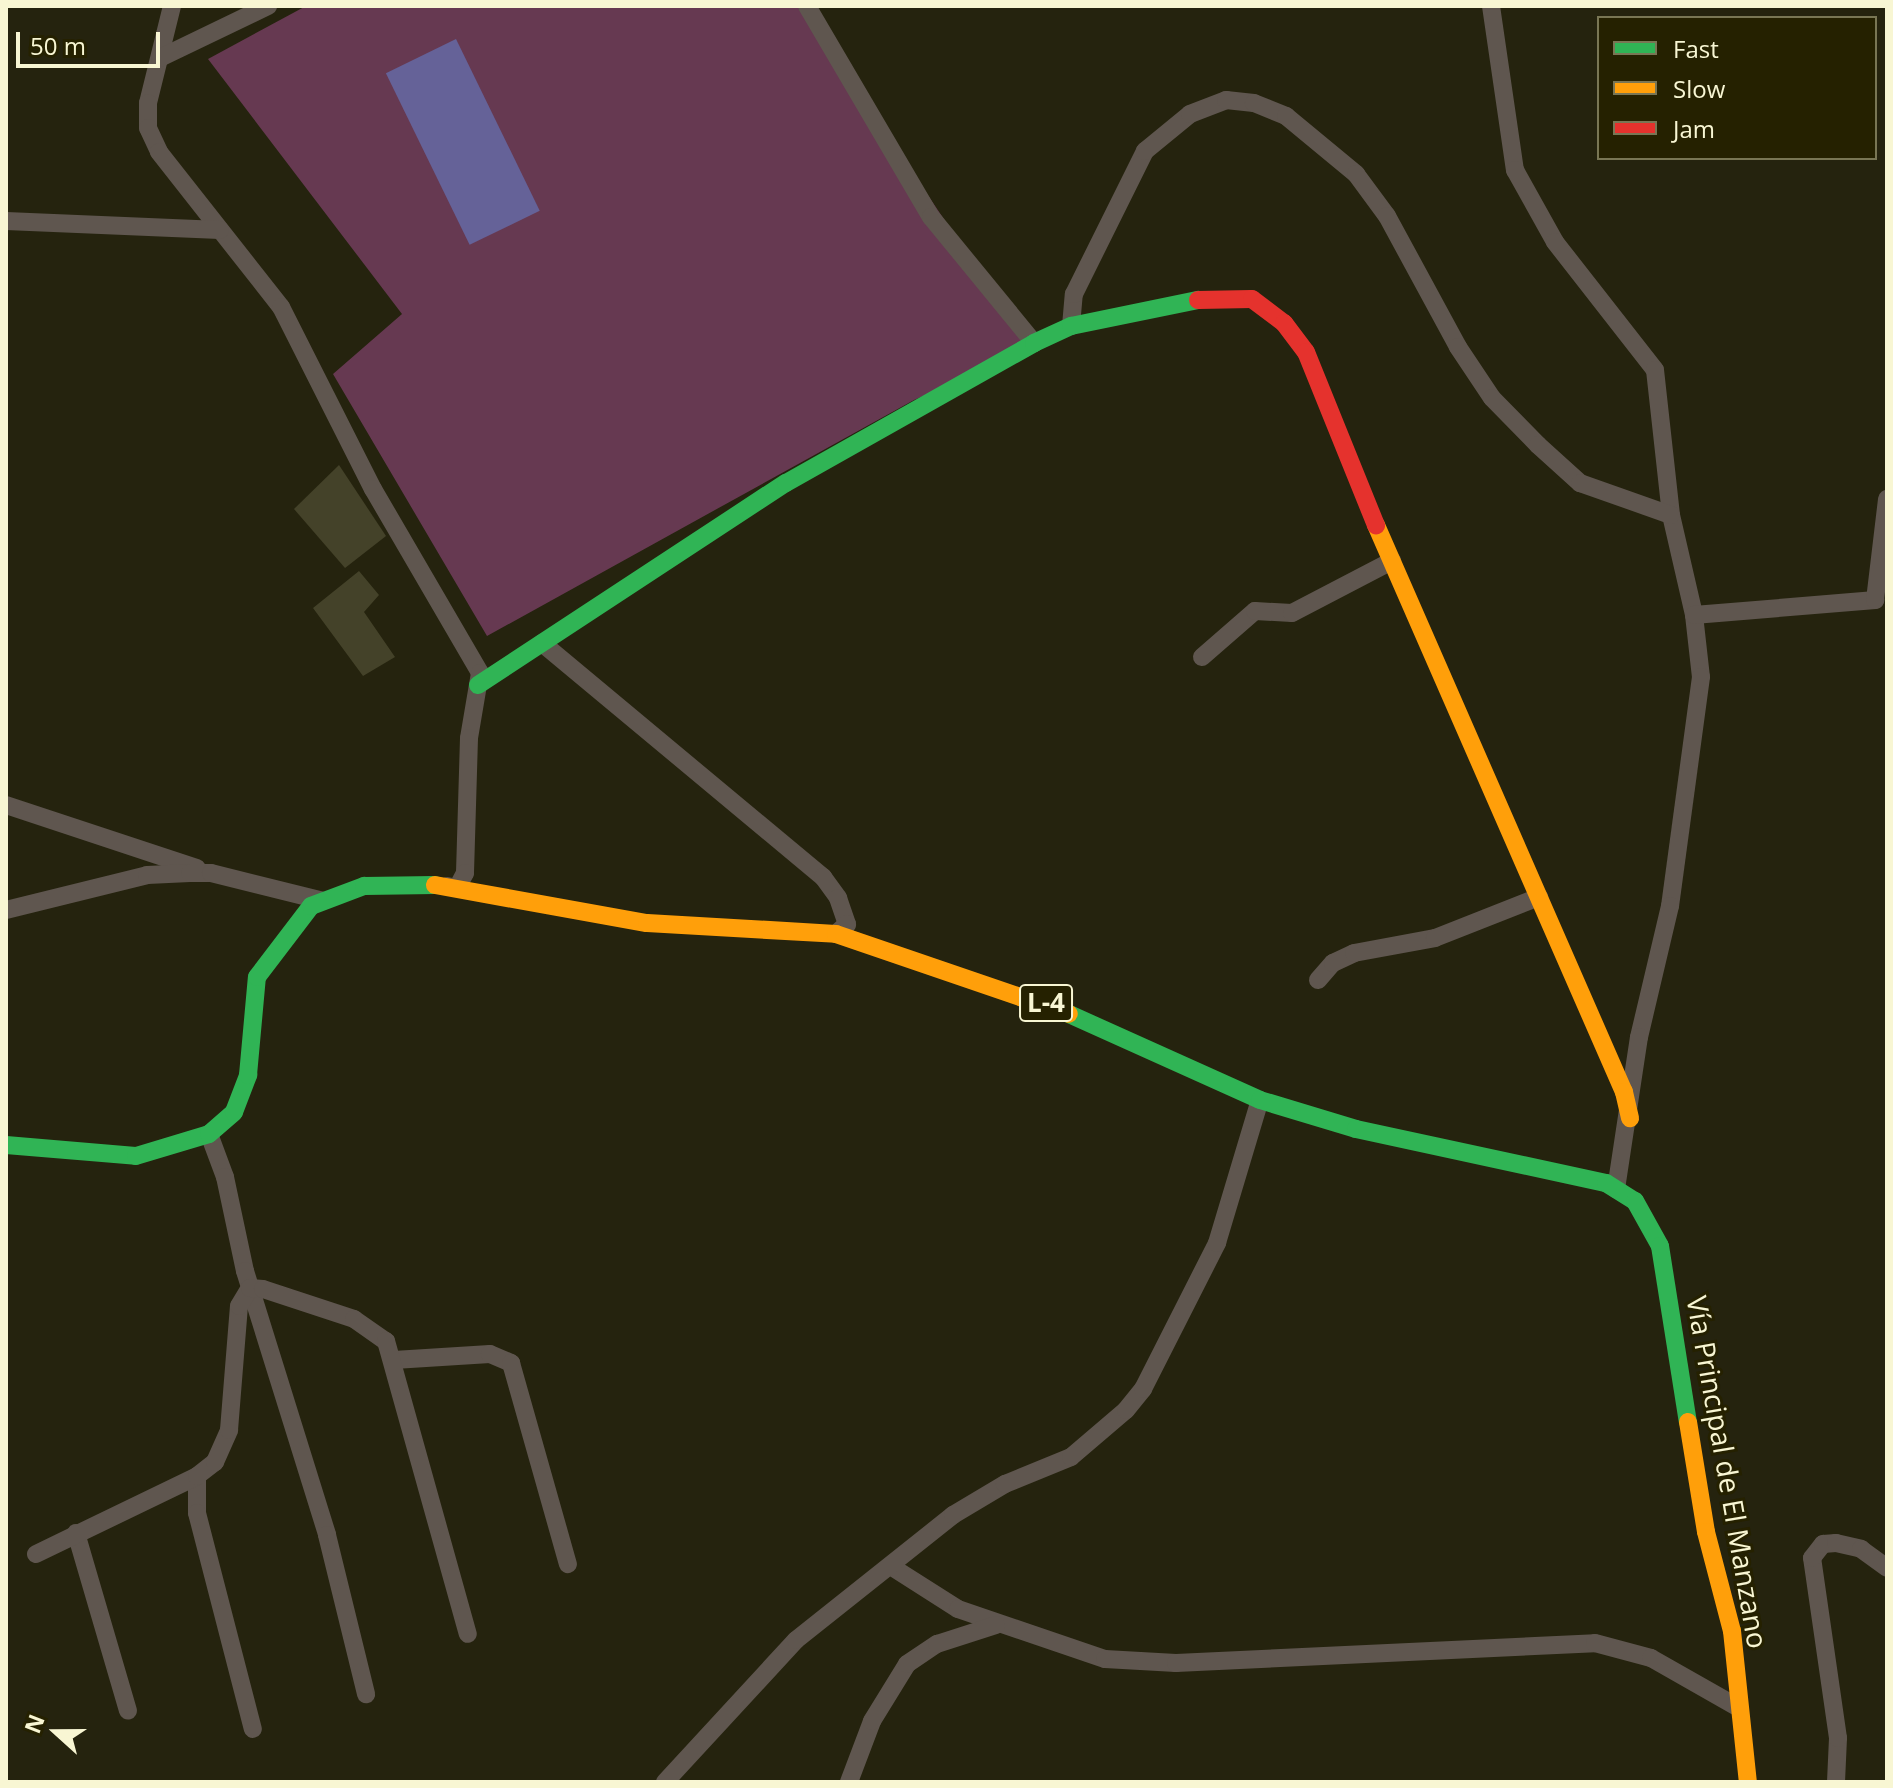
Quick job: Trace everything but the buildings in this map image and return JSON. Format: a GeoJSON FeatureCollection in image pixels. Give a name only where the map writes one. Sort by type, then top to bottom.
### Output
{"type":"FeatureCollection","features":[{"type":"Feature","properties":{"kind":"main road"},"geometry":{"type":"LineString","coordinates":[[478,685],[786,483],[1034,343],[1071,326],[1189,300],[1252,299],[1284,323],[1306,352],[1392,561],[1624,1092],[1630,1118]]}},
{"type":"Feature","properties":{"kind":"main road","name":"Vía Principal de El Manzano"},"geometry":{"type":"LineString","coordinates":[[6,1145],[136,1156],[209,1134],[234,1112],[248,1075],[257,977],[276,945],[311,906],[364,886],[439,885],[647,923],[836,934],[1043,1002],[1260,1100],[1356,1129],[1572,1172],[1616,1189],[1635,1201],[1660,1246],[1706,1532],[1732,1631],[1748,1782]]}},
{"type":"Feature","properties":{"kind":"street"},"geometry":{"type":"LineString","coordinates":[[172,6],[148,103],[148,128],[173,173],[281,307],[373,489],[480,673],[469,738],[465,873],[457,888],[439,885]]}},
{"type":"Feature","properties":{"kind":"street"},"geometry":{"type":"LineString","coordinates":[[160,58],[268,6]]}},
{"type":"Feature","properties":{"kind":"street"},"geometry":{"type":"LineString","coordinates":[[807,6],[931,217],[1034,343]]}},
{"type":"Feature","properties":{"kind":"street"},"geometry":{"type":"LineString","coordinates":[[1491,6],[1507,91],[1508,137],[1521,183],[1555,242],[1655,370],[1671,515],[1694,615],[1701,677],[1698,723],[1670,906],[1639,1037],[1630,1118],[1616,1189]]}},
{"type":"Feature","properties":{"kind":"street"},"geometry":{"type":"LineString","coordinates":[[1071,326],[1074,294],[1145,151],[1190,114],[1226,100],[1254,103],[1286,116],[1356,174],[1387,216],[1458,347],[1492,398],[1538,445],[1580,483],[1671,515]]}},
{"type":"Feature","properties":{"kind":"street"},"geometry":{"type":"LineString","coordinates":[[6,221],[220,230]]}},
{"type":"Feature","properties":{"kind":"street"},"geometry":{"type":"LineString","coordinates":[[1694,615],[1875,600],[1887,499]]}},
{"type":"Feature","properties":{"kind":"street"},"geometry":{"type":"LineString","coordinates":[[1202,657],[1255,611],[1292,613],[1392,561]]}},
{"type":"Feature","properties":{"kind":"street"},"geometry":{"type":"LineString","coordinates":[[542,643],[823,877],[838,898],[847,924],[836,934]]}},
{"type":"Feature","properties":{"kind":"street"},"geometry":{"type":"LineString","coordinates":[[6,805],[211,873],[324,901]]}},
{"type":"Feature","properties":{"kind":"street"},"geometry":{"type":"LineString","coordinates":[[6,910],[147,875],[211,873]]}},
{"type":"Feature","properties":{"kind":"street"},"geometry":{"type":"LineString","coordinates":[[1318,980],[1333,963],[1354,953],[1435,938],[1539,897]]}},
{"type":"Feature","properties":{"kind":"street"},"geometry":{"type":"LineString","coordinates":[[665,1782],[776,1659],[953,1515],[1005,1484],[1071,1457],[1126,1410],[1143,1389],[1217,1243],[1260,1100]]}},
{"type":"Feature","properties":{"kind":"street"},"geometry":{"type":"LineString","coordinates":[[209,1134],[225,1177],[250,1288],[327,1535],[366,1694]]}},
{"type":"Feature","properties":{"kind":"street"},"geometry":{"type":"LineString","coordinates":[[250,1288],[281,1294],[374,1329],[394,1360],[468,1634]]}},
{"type":"Feature","properties":{"kind":"street"},"geometry":{"type":"LineString","coordinates":[[36,1554],[197,1476],[215,1462],[226,1442],[237,1315],[250,1288]]}},
{"type":"Feature","properties":{"kind":"street"},"geometry":{"type":"LineString","coordinates":[[394,1360],[490,1354],[511,1363],[568,1564]]}},
{"type":"Feature","properties":{"kind":"street"},"geometry":{"type":"LineString","coordinates":[[197,1476],[197,1513],[253,1729]]}},
{"type":"Feature","properties":{"kind":"street"},"geometry":{"type":"LineString","coordinates":[[76,1533],[128,1711]]}},
{"type":"Feature","properties":{"kind":"street"},"geometry":{"type":"LineString","coordinates":[[1836,1782],[1838,1738],[1812,1558],[1823,1544],[1836,1543],[1861,1549],[1887,1568]]}},
{"type":"Feature","properties":{"kind":"street"},"geometry":{"type":"LineString","coordinates":[[892,1567],[958,1609],[996,1625],[1105,1659],[1176,1663],[1595,1643],[1651,1658],[1739,1708]]}},
{"type":"Feature","properties":{"kind":"street"},"geometry":{"type":"LineString","coordinates":[[849,1782],[872,1721],[907,1664],[937,1644],[996,1625]]}},
{"type":"Feature","properties":{"kind":"shaded area"},"geometry":{"type":"Polygon","coordinates":[[[306,6],[801,6],[1031,349],[914,400],[487,636],[333,374],[402,314],[208,59],[306,6]]]}},
{"type":"Feature","properties":{"kind":"shaded area"},"geometry":{"type":"Polygon","coordinates":[[[456,39],[540,211],[470,245],[386,73],[456,39]]]}},
{"type":"Feature","properties":{"kind":"traffic: fast"},"geometry":{"type":"LineString","coordinates":[[478,685],[786,483],[1034,343],[1071,326],[1198,300]]}},
{"type":"Feature","properties":{"kind":"traffic: fast"},"geometry":{"type":"LineString","coordinates":[[6,1145],[136,1156],[209,1134],[234,1112],[248,1075],[257,977],[311,906],[364,886],[435,885]]}},
{"type":"Feature","properties":{"kind":"traffic: fast"},"geometry":{"type":"LineString","coordinates":[[1069,1014],[1260,1100],[1356,1129],[1606,1183],[1635,1201],[1660,1246],[1688,1422]]}},
{"type":"Feature","properties":{"kind":"traffic: slow"},"geometry":{"type":"LineString","coordinates":[[1376,525],[1624,1092],[1630,1118]]}},
{"type":"Feature","properties":{"kind":"traffic: slow"},"geometry":{"type":"LineString","coordinates":[[435,885],[647,923],[836,934],[1069,1014]]}},
{"type":"Feature","properties":{"kind":"traffic: slow"},"geometry":{"type":"LineString","coordinates":[[1688,1422],[1706,1532],[1732,1631],[1748,1782]]}},
{"type":"Feature","properties":{"kind":"traffic: jam"},"geometry":{"type":"LineString","coordinates":[[1198,300],[1252,299],[1284,323],[1306,352],[1376,525]]}}]}
